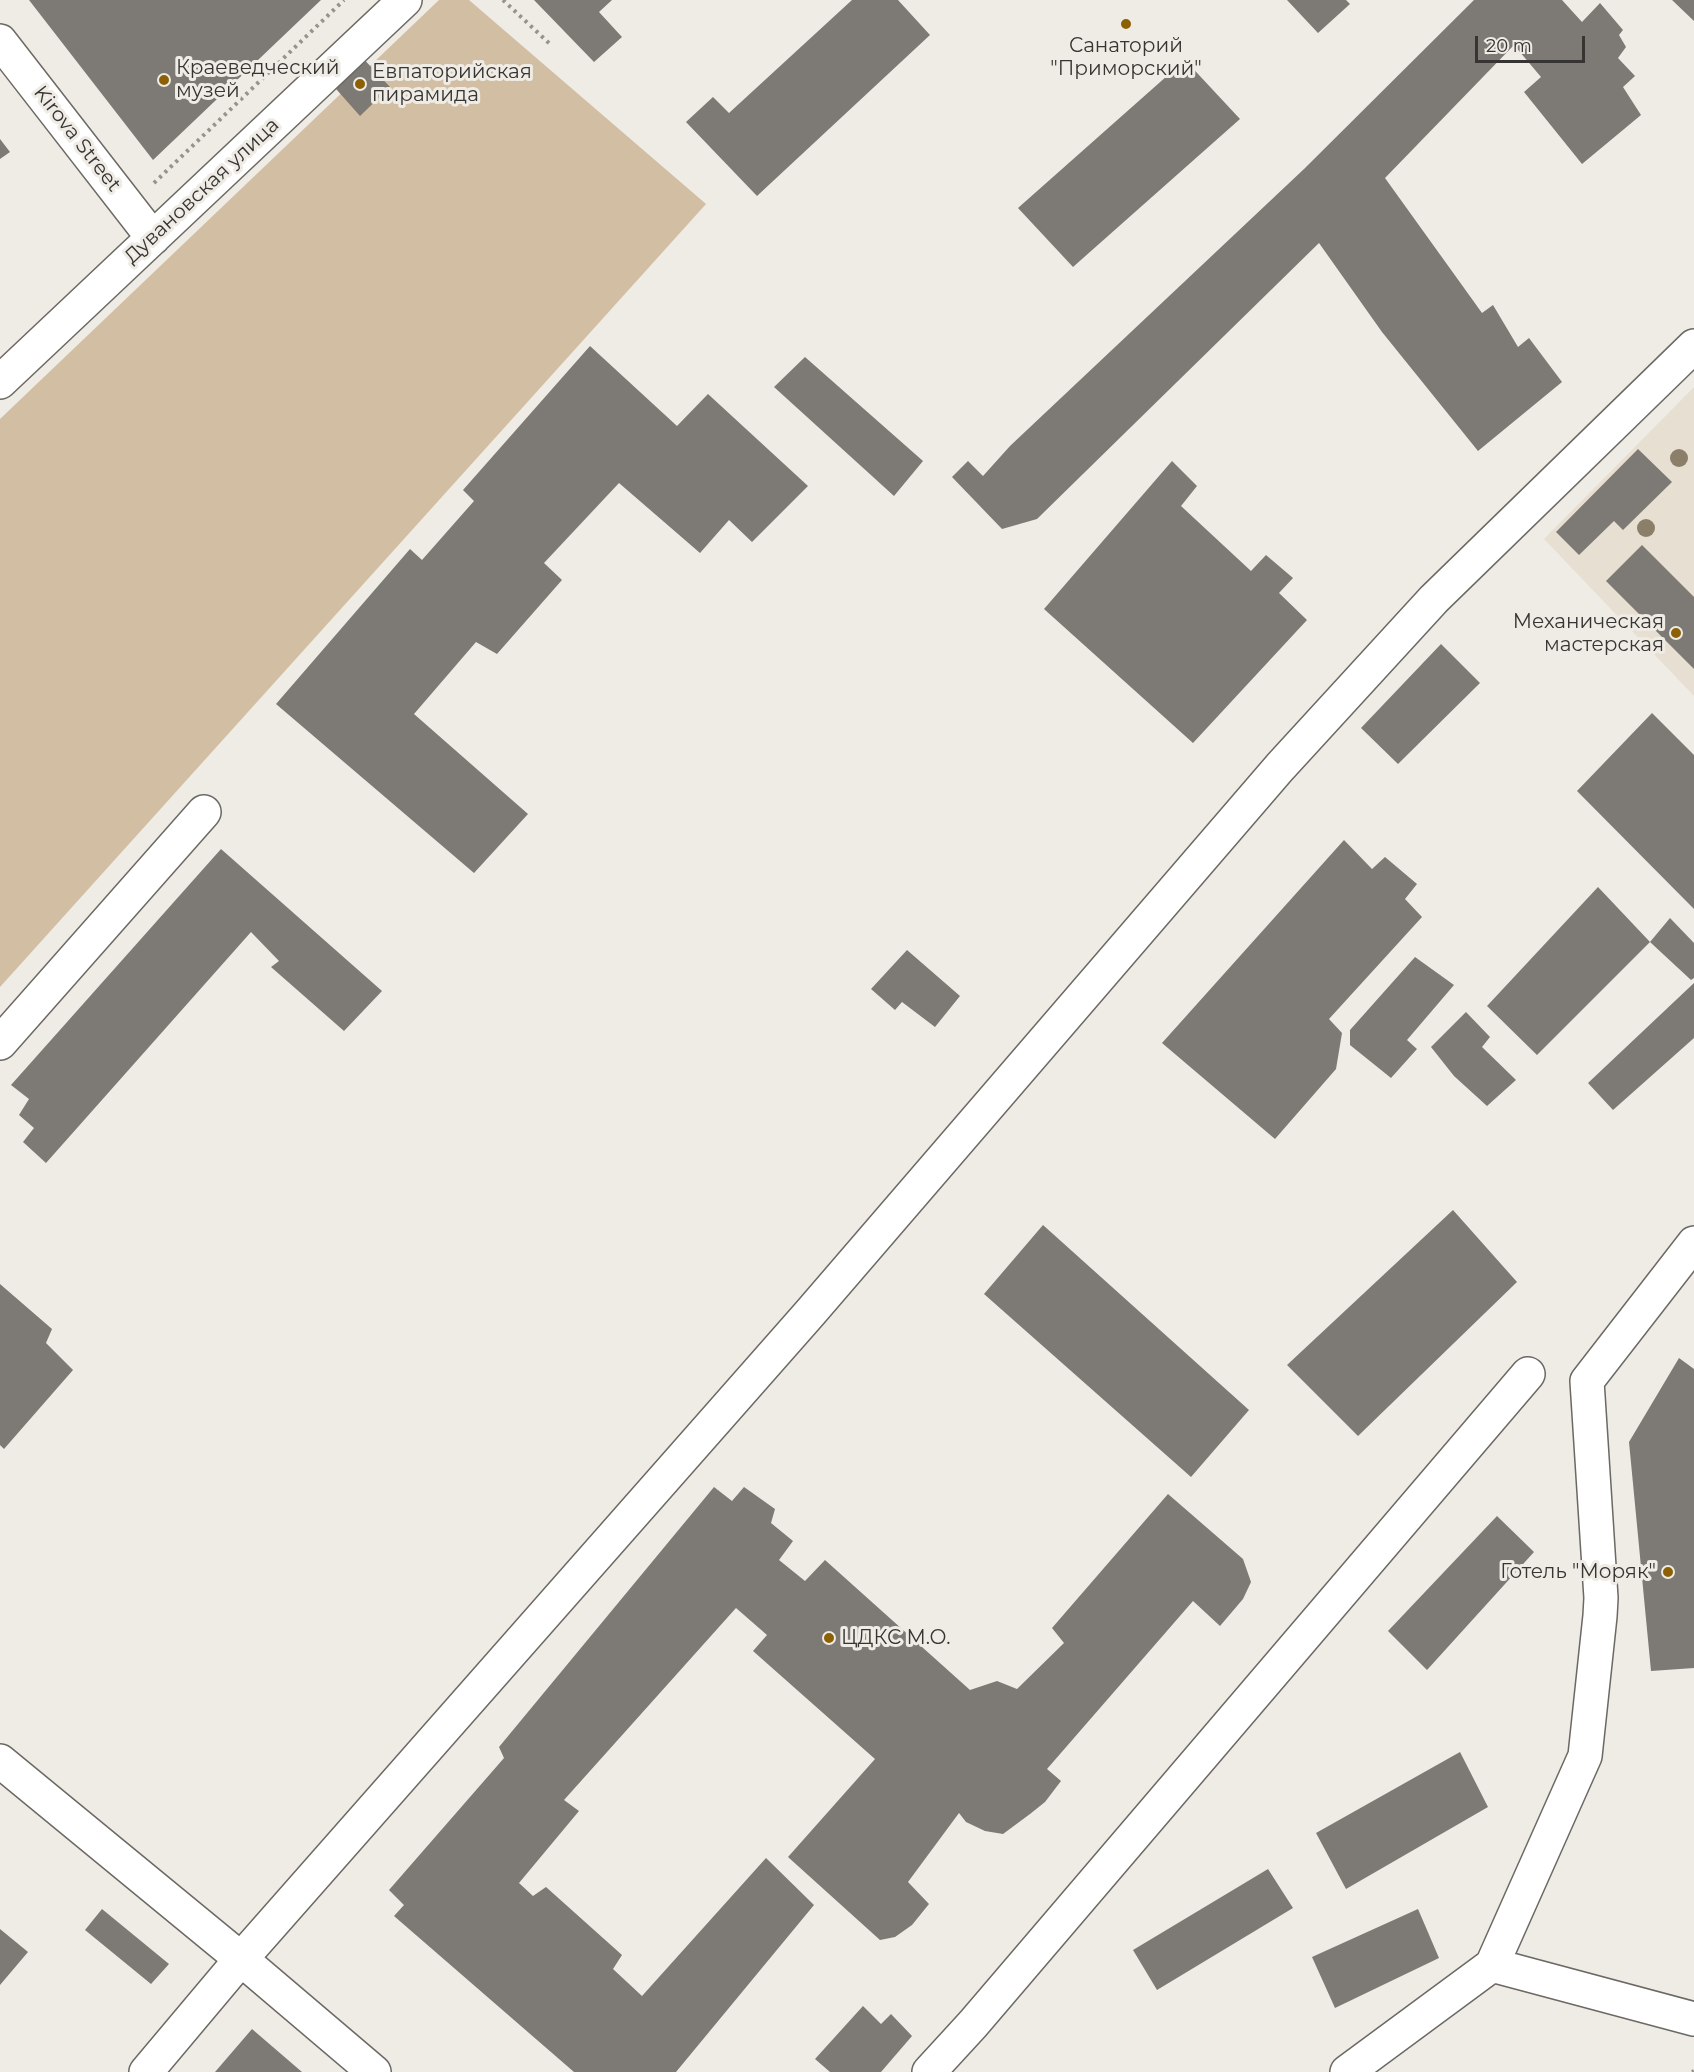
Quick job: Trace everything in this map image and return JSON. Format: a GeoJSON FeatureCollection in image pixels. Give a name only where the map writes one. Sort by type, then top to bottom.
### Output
{"type":"FeatureCollection","features":[{"type":"Feature","properties":{"kind":"street","name":"Дувановская улица"},"geometry":{"type":"LineString","coordinates":[[0,382],[405,0]]}},
{"type":"Feature","properties":{"kind":"street","name":"Kirova Street"},"geometry":{"type":"LineString","coordinates":[[0,40],[153,238]]}},
{"type":"Feature","properties":{"kind":"street"},"geometry":{"type":"LineString","coordinates":[[146,2072],[241,1959],[810,1313],[1280,767],[1434,599],[1694,346]]}},
{"type":"Feature","properties":{"kind":"street"},"geometry":{"type":"LineString","coordinates":[[0,1043],[204,812]]}},
{"type":"Feature","properties":{"kind":"street"},"geometry":{"type":"LineString","coordinates":[[1347,2072],[1492,1965],[1585,1756],[1600,1616],[1587,1381],[1694,1243]]}},
{"type":"Feature","properties":{"kind":"street"},"geometry":{"type":"LineString","coordinates":[[929,2072],[973,2024],[1528,1374]]}},
{"type":"Feature","properties":{"kind":"street"},"geometry":{"type":"LineString","coordinates":[[0,1761],[241,1959],[374,2072]]}},
{"type":"Feature","properties":{"kind":"street"},"geometry":{"type":"LineString","coordinates":[[1492,1965],[1694,2019]]}},
{"type":"Feature","properties":{"kind":"path"},"geometry":{"type":"LineString","coordinates":[[130,207],[344,0]]}},
{"type":"Feature","properties":{"kind":"path"},"geometry":{"type":"LineString","coordinates":[[503,0],[551,45]]}},
{"type":"Feature","properties":{"kind":"shaded area"},"geometry":{"type":"Polygon","coordinates":[[[439,0],[469,0],[706,204],[0,987],[0,419],[439,0]]]}},
{"type":"Feature","properties":{"kind":"shaded area"},"geometry":{"type":"Polygon","coordinates":[[[1694,387],[1694,696],[1544,539],[1694,387]]]}},
{"type":"Feature","properties":{"kind":"building","name":"Краеведческий музей"},"geometry":{"type":"Polygon","coordinates":[[[29,0],[321,0],[153,160],[29,0]]]}},
{"type":"Feature","properties":{"kind":"building"},"geometry":{"type":"Polygon","coordinates":[[[534,0],[612,0],[599,12],[622,37],[594,62],[534,0]]]}},
{"type":"Feature","properties":{"kind":"building"},"geometry":{"type":"Polygon","coordinates":[[[852,0],[898,0],[930,35],[757,196],[686,122],[713,97],[729,113],[852,0]]]}},
{"type":"Feature","properties":{"kind":"building"},"geometry":{"type":"Polygon","coordinates":[[[1287,0],[1346,0],[1350,4],[1318,33],[1287,0]]]}},
{"type":"Feature","properties":{"kind":"building"},"geometry":{"type":"Polygon","coordinates":[[[1474,0],[1562,0],[1582,22],[1600,3],[1623,30],[1619,35],[1626,47],[1618,58],[1635,76],[1623,87],[1641,115],[1582,164],[1524,92],[1541,77],[1514,45],[1385,178],[1482,313],[1493,305],[1518,347],[1529,338],[1562,382],[1478,451],[1382,332],[1319,243],[1037,519],[1002,529],[952,477],[968,461],[983,476],[1010,446],[1304,169],[1474,0]]]}},
{"type":"Feature","properties":{"kind":"building"},"geometry":{"type":"Polygon","coordinates":[[[1672,0],[1694,0],[1694,21],[1672,0]]]}},
{"type":"Feature","properties":{"kind":"building","name":"Евпаторийская пирамида"},"geometry":{"type":"Polygon","coordinates":[[[358,53],[390,87],[360,116],[329,81],[358,53]]]}},
{"type":"Feature","properties":{"kind":"building"},"geometry":{"type":"Polygon","coordinates":[[[1185,60],[1240,119],[1073,267],[1018,208],[1185,60]]]}},
{"type":"Feature","properties":{"kind":"building"},"geometry":{"type":"Polygon","coordinates":[[[0,139],[10,152],[0,159],[0,139]]]}},
{"type":"Feature","properties":{"kind":"building"},"geometry":{"type":"Polygon","coordinates":[[[590,346],[677,426],[708,394],[808,486],[752,542],[729,520],[700,553],[619,483],[544,563],[562,580],[497,654],[476,642],[414,714],[528,814],[474,873],[276,704],[410,549],[422,560],[474,501],[463,490],[590,346]]]}},
{"type":"Feature","properties":{"kind":"building"},"geometry":{"type":"Polygon","coordinates":[[[805,357],[923,461],[894,496],[774,387],[805,357]]]}},
{"type":"Feature","properties":{"kind":"building"},"geometry":{"type":"Polygon","coordinates":[[[1638,449],[1672,482],[1623,530],[1614,521],[1579,555],[1556,532],[1638,449]]]}},
{"type":"Feature","properties":{"kind":"building"},"geometry":{"type":"Polygon","coordinates":[[[1172,461],[1197,486],[1181,506],[1251,571],[1266,555],[1293,578],[1279,593],[1307,620],[1193,743],[1044,609],[1172,461]]]}},
{"type":"Feature","properties":{"kind":"building","name":"Механическая мастерская"},"geometry":{"type":"Polygon","coordinates":[[[1642,545],[1694,597],[1694,669],[1606,581],[1642,545]]]}},
{"type":"Feature","properties":{"kind":"building"},"geometry":{"type":"Polygon","coordinates":[[[1441,644],[1480,683],[1398,764],[1361,728],[1441,644]]]}},
{"type":"Feature","properties":{"kind":"building"},"geometry":{"type":"Polygon","coordinates":[[[1652,713],[1694,755],[1694,909],[1577,791],[1652,713]]]}},
{"type":"Feature","properties":{"kind":"building"},"geometry":{"type":"Polygon","coordinates":[[[1344,840],[1372,869],[1385,857],[1417,884],[1405,899],[1422,917],[1329,1019],[1342,1033],[1336,1069],[1275,1139],[1162,1043],[1344,840]]]}},
{"type":"Feature","properties":{"kind":"building"},"geometry":{"type":"Polygon","coordinates":[[[221,849],[382,991],[344,1031],[271,967],[279,961],[251,932],[46,1163],[23,1142],[34,1128],[19,1115],[29,1099],[11,1085],[221,849]]]}},
{"type":"Feature","properties":{"kind":"building"},"geometry":{"type":"Polygon","coordinates":[[[1598,887],[1650,942],[1537,1055],[1487,1006],[1598,887]]]}},
{"type":"Feature","properties":{"kind":"building"},"geometry":{"type":"Polygon","coordinates":[[[1670,918],[1694,943],[1694,978],[1691,980],[1650,942],[1670,918]]]}},
{"type":"Feature","properties":{"kind":"building"},"geometry":{"type":"Polygon","coordinates":[[[907,950],[960,996],[935,1027],[902,1002],[895,1010],[871,989],[907,950]]]}},
{"type":"Feature","properties":{"kind":"building"},"geometry":{"type":"Polygon","coordinates":[[[1415,957],[1454,985],[1407,1040],[1417,1049],[1391,1078],[1350,1045],[1350,1030],[1415,957]]]}},
{"type":"Feature","properties":{"kind":"building"},"geometry":{"type":"Polygon","coordinates":[[[1694,983],[1694,1038],[1613,1110],[1588,1083],[1694,983]]]}},
{"type":"Feature","properties":{"kind":"building"},"geometry":{"type":"Polygon","coordinates":[[[1466,1012],[1490,1037],[1482,1047],[1516,1080],[1487,1106],[1454,1076],[1431,1047],[1466,1012]]]}},
{"type":"Feature","properties":{"kind":"building"},"geometry":{"type":"Polygon","coordinates":[[[1453,1210],[1517,1282],[1358,1436],[1287,1365],[1453,1210]]]}},
{"type":"Feature","properties":{"kind":"building"},"geometry":{"type":"Polygon","coordinates":[[[1043,1225],[1249,1410],[1191,1477],[984,1294],[1043,1225]]]}},
{"type":"Feature","properties":{"kind":"building"},"geometry":{"type":"Polygon","coordinates":[[[0,1284],[52,1329],[46,1343],[73,1370],[4,1449],[0,1445],[0,1284]]]}},
{"type":"Feature","properties":{"kind":"building","name":"Готель \"Моряк\""},"geometry":{"type":"Polygon","coordinates":[[[1679,1358],[1694,1369],[1694,1668],[1651,1671],[1629,1442],[1679,1358]]]}},
{"type":"Feature","properties":{"kind":"building"},"geometry":{"type":"Polygon","coordinates":[[[714,1487],[732,1501],[744,1487],[775,1509],[771,1523],[793,1541],[779,1560],[805,1581],[825,1560],[970,1690],[997,1681],[1017,1689],[1064,1643],[1052,1628],[1168,1494],[1243,1559],[1251,1582],[1243,1599],[1220,1626],[1193,1601],[1047,1769],[1061,1781],[1045,1802],[1030,1814],[1003,1834],[985,1831],[966,1822],[959,1813],[908,1882],[929,1904],[912,1925],[895,1937],[880,1940],[788,1857],[875,1759],[753,1651],[767,1635],[736,1608],[564,1800],[579,1811],[519,1883],[533,1896],[546,1887],[622,1955],[613,1969],[642,1996],[766,1858],[814,1905],[676,2072],[574,2072],[394,1916],[404,1905],[389,1890],[504,1758],[499,1747],[714,1487]]]}},
{"type":"Feature","properties":{"kind":"building"},"geometry":{"type":"Polygon","coordinates":[[[1497,1516],[1534,1552],[1427,1670],[1388,1631],[1497,1516]]]}},
{"type":"Feature","properties":{"kind":"building"},"geometry":{"type":"Polygon","coordinates":[[[1460,1752],[1488,1807],[1346,1889],[1316,1833],[1460,1752]]]}},
{"type":"Feature","properties":{"kind":"building"},"geometry":{"type":"Polygon","coordinates":[[[1268,1869],[1293,1908],[1157,1990],[1133,1950],[1268,1869]]]}},
{"type":"Feature","properties":{"kind":"building"},"geometry":{"type":"Polygon","coordinates":[[[102,1909],[169,1964],[151,1984],[85,1930],[102,1909]]]}},
{"type":"Feature","properties":{"kind":"building"},"geometry":{"type":"Polygon","coordinates":[[[1418,1909],[1439,1958],[1335,2008],[1312,1957],[1418,1909]]]}},
{"type":"Feature","properties":{"kind":"building"},"geometry":{"type":"Polygon","coordinates":[[[0,1929],[28,1952],[0,1985],[0,1929]]]}},
{"type":"Feature","properties":{"kind":"building"},"geometry":{"type":"Polygon","coordinates":[[[863,2006],[881,2024],[891,2014],[912,2036],[881,2072],[830,2072],[815,2059],[863,2006]]]}},
{"type":"Feature","properties":{"kind":"building"},"geometry":{"type":"Polygon","coordinates":[[[252,2029],[302,2072],[215,2072],[252,2029]]]}},
{"type":"Feature","properties":{"kind":"place","name":"Санаторий \"Приморский\""},"geometry":{"type":"Point","coordinates":[1126,24]}},
{"type":"Feature","properties":{"kind":"place","name":"Краеведческий музей"},"geometry":{"type":"Point","coordinates":[164,80]}},
{"type":"Feature","properties":{"kind":"place","name":"Евпаторийская пирамида"},"geometry":{"type":"Point","coordinates":[360,84]}},
{"type":"Feature","properties":{"kind":"place","name":"Механическая мастерская"},"geometry":{"type":"Point","coordinates":[1676,633]}},
{"type":"Feature","properties":{"kind":"place","name":"Готель \"Моряк\""},"geometry":{"type":"Point","coordinates":[1668,1572]}},
{"type":"Feature","properties":{"kind":"place","name":"ЦДКС М.О."},"geometry":{"type":"Point","coordinates":[829,1638]}}]}
